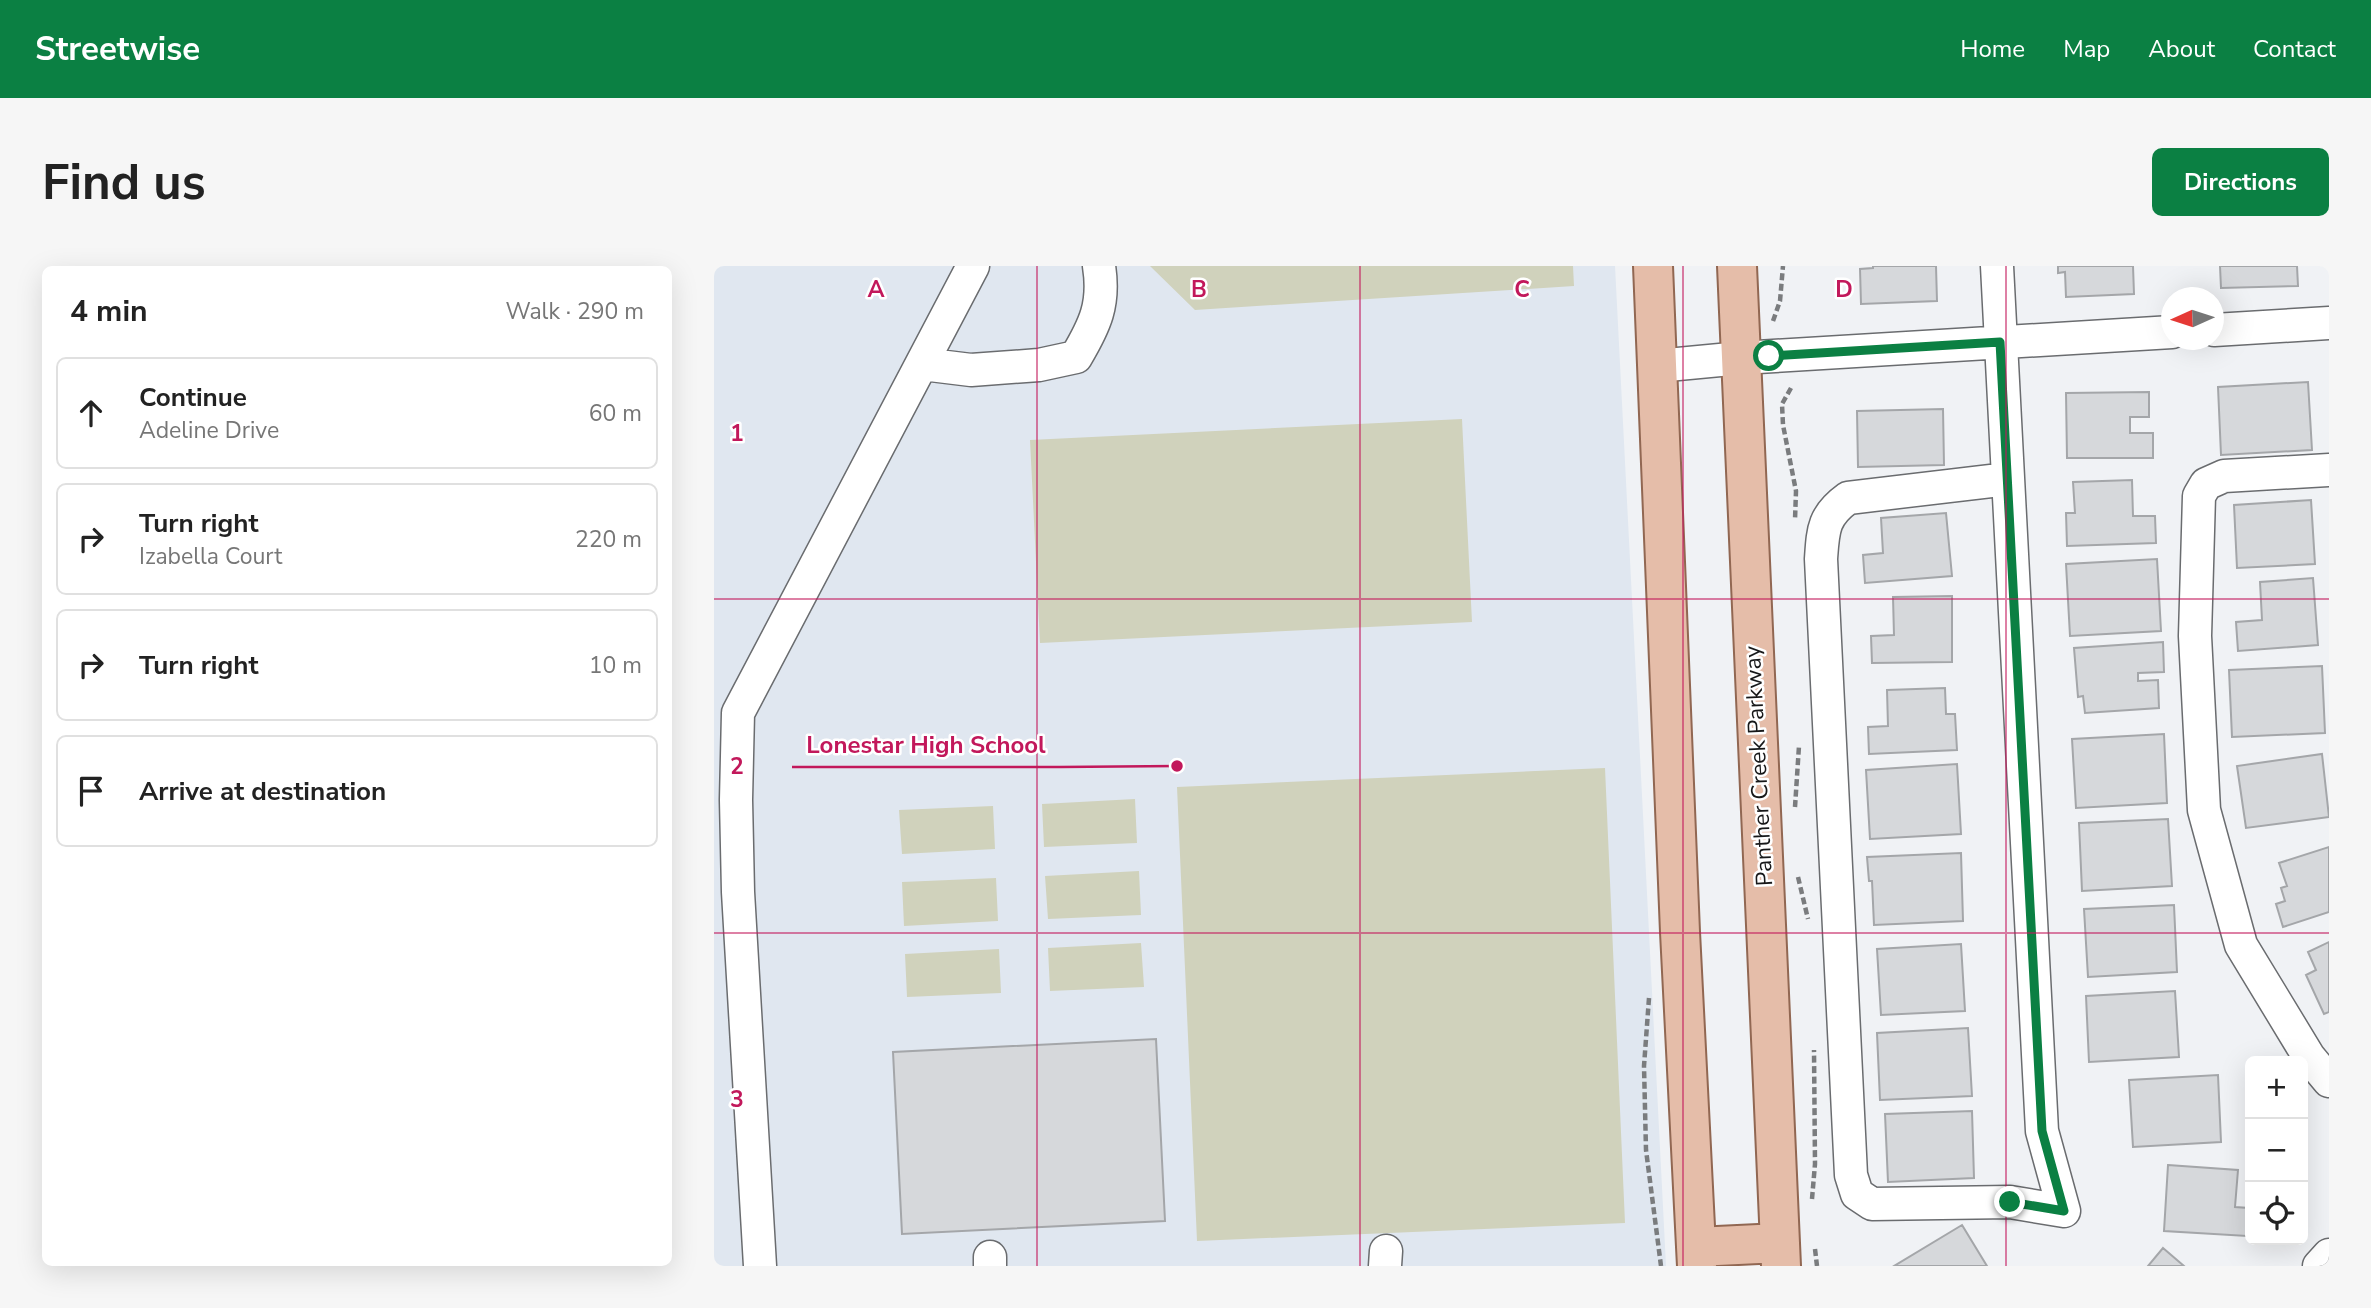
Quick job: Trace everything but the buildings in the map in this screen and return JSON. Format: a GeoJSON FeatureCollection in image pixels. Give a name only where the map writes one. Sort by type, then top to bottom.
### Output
{"type":"FeatureCollection","features":[{"type":"Feature","properties":{"kind":"main road"},"geometry":{"type":"LineString","coordinates":[[1653,266],[1696,1256],[1792,1251]]}},
{"type":"Feature","properties":{"kind":"main road","name":"Panther Creek Parkway"},"geometry":{"type":"LineString","coordinates":[[1737,266],[1792,1251]]}},
{"type":"Feature","properties":{"kind":"street"},"geometry":{"type":"LineString","coordinates":[[760,1266],[725,850],[738,713],[973,266]]}},
{"type":"Feature","properties":{"kind":"street"},"geometry":{"type":"LineString","coordinates":[[922,364],[971,370],[1039,365],[1076,357],[1094,327],[1102,287],[1099,266]]}},
{"type":"Feature","properties":{"kind":"street"},"geometry":{"type":"LineString","coordinates":[[1997,266],[2042,1131],[2064,1211],[2010,1202],[1872,1204],[1857,1194],[1851,1175],[1822,572],[1823,527],[1834,508],[1848,498],[2008,480]]}},
{"type":"Feature","properties":{"kind":"street"},"geometry":{"type":"LineString","coordinates":[[2224,329],[2329,323]]}},
{"type":"Feature","properties":{"kind":"street"},"geometry":{"type":"LineString","coordinates":[[1657,366],[1741,358],[2161,333]]}},
{"type":"Feature","properties":{"kind":"street"},"geometry":{"type":"LineString","coordinates":[[2329,470],[2224,476],[2206,484],[2199,496],[2195,636],[2204,810],[2241,945],[2309,1057],[2329,1081]]}},
{"type":"Feature","properties":{"kind":"street"},"geometry":{"type":"LineString","coordinates":[[2319,1266],[2329,1255]]}},
{"type":"Feature","properties":{"kind":"path"},"geometry":{"type":"LineString","coordinates":[[1769,332],[1780,301],[1783,266]]}},
{"type":"Feature","properties":{"kind":"path"},"geometry":{"type":"LineString","coordinates":[[1791,388],[1782,404],[1783,425],[1796,491],[1795,531]]}},
{"type":"Feature","properties":{"kind":"path"},"geometry":{"type":"LineString","coordinates":[[1793,816],[1800,736]]}},
{"type":"Feature","properties":{"kind":"path"},"geometry":{"type":"LineString","coordinates":[[1796,868],[1809,931]]}},
{"type":"Feature","properties":{"kind":"path"},"geometry":{"type":"LineString","coordinates":[[1812,1205],[1815,1164],[1814,1045]]}},
{"type":"Feature","properties":{"kind":"path"},"geometry":{"type":"LineString","coordinates":[[1792,1251],[1817,1266]]}},
{"type":"Feature","properties":{"kind":"shaded area"},"geometry":{"type":"Polygon","coordinates":[[[714,266],[1615,266],[1666,1266],[714,1266],[714,266]]]}},
{"type":"Feature","properties":{"kind":"green space"},"geometry":{"type":"Polygon","coordinates":[[[1150,266],[1573,266],[1574,286],[1195,310],[1150,266]]]}},
{"type":"Feature","properties":{"kind":"green space"},"geometry":{"type":"Polygon","coordinates":[[[1462,419],[1472,622],[1040,643],[1030,440],[1462,419]]]}},
{"type":"Feature","properties":{"kind":"green space"},"geometry":{"type":"Polygon","coordinates":[[[1605,768],[1625,1223],[1197,1241],[1177,787],[1605,768]]]}},
{"type":"Feature","properties":{"kind":"green space"},"geometry":{"type":"Polygon","coordinates":[[[1135,799],[1137,843],[1044,847],[1042,804],[1135,799]]]}},
{"type":"Feature","properties":{"kind":"green space"},"geometry":{"type":"Polygon","coordinates":[[[993,806],[995,849],[902,854],[899,810],[993,806]]]}},
{"type":"Feature","properties":{"kind":"green space"},"geometry":{"type":"Polygon","coordinates":[[[1139,871],[1141,915],[1048,919],[1045,876],[1139,871]]]}},
{"type":"Feature","properties":{"kind":"green space"},"geometry":{"type":"Polygon","coordinates":[[[996,878],[998,921],[904,926],[902,882],[996,878]]]}},
{"type":"Feature","properties":{"kind":"green space"},"geometry":{"type":"Polygon","coordinates":[[[1141,943],[1144,987],[1050,991],[1048,948],[1141,943]]]}},
{"type":"Feature","properties":{"kind":"green space"},"geometry":{"type":"Polygon","coordinates":[[[999,949],[1001,993],[907,997],[905,954],[999,949]]]}},
{"type":"Feature","properties":{"kind":"place","name":"Lonestar High School"},"geometry":{"type":"Point","coordinates":[1177,766]}},
{"type":"Feature","properties":{"kind":"route"},"geometry":{"type":"LineString","coordinates":[[1769,356],[2000,342],[2042,1131],[2064,1211],[2010,1202]]}}]}
